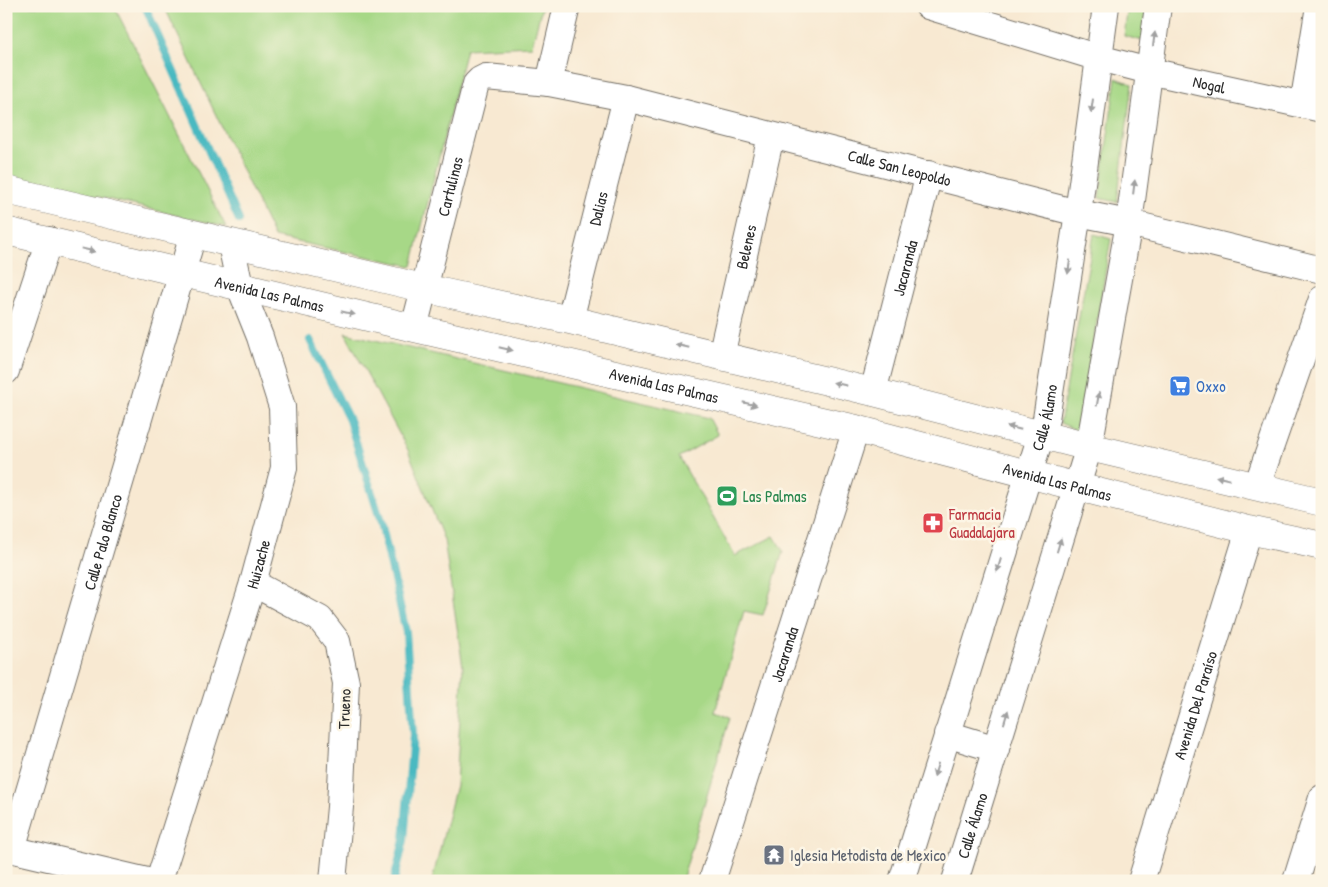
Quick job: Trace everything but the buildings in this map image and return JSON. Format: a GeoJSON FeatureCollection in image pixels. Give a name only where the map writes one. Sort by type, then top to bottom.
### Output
{"type":"FeatureCollection","features":[{"type":"Feature","properties":{"kind":"street"},"geometry":{"type":"LineString","coordinates":[[548,83],[567,6]]}},
{"type":"Feature","properties":{"kind":"street","name":"Nogal"},"geometry":{"type":"LineString","coordinates":[[928,6],[1099,58],[1312,107]]}},
{"type":"Feature","properties":{"kind":"street","name":"Calle Álamo"},"geometry":{"type":"LineString","coordinates":[[902,881],[1046,419],[1078,213],[1106,6]]}},
{"type":"Feature","properties":{"kind":"street","name":"Calle Álamo"},"geometry":{"type":"LineString","coordinates":[[955,881],[1089,447],[1129,223],[1158,6]]}},
{"type":"Feature","properties":{"kind":"street"},"geometry":{"type":"LineString","coordinates":[[1312,107],[1319,6]]}},
{"type":"Feature","properties":{"kind":"street","name":"Calle San Leopoldo"},"geometry":{"type":"LineString","coordinates":[[476,84],[486,77],[548,83],[626,98],[1078,213],[1129,223],[1322,270]]}},
{"type":"Feature","properties":{"kind":"street","name":"Cartulinas"},"geometry":{"type":"LineString","coordinates":[[414,328],[476,84]]}},
{"type":"Feature","properties":{"kind":"street","name":"Dalias"},"geometry":{"type":"LineString","coordinates":[[570,320],[626,98]]}},
{"type":"Feature","properties":{"kind":"street","name":"Belenes"},"geometry":{"type":"LineString","coordinates":[[721,356],[771,136]]}},
{"type":"Feature","properties":{"kind":"street","name":"Jacaranda"},"geometry":{"type":"LineString","coordinates":[[873,392],[929,174]]}},
{"type":"Feature","properties":{"kind":"street"},"geometry":{"type":"LineString","coordinates":[[6,190],[230,244],[570,320],[1322,502]]}},
{"type":"Feature","properties":{"kind":"street","name":"Avenida Las Palmas"},"geometry":{"type":"LineString","coordinates":[[6,231],[414,328],[856,428],[1078,487],[1249,530],[1322,546]]}},
{"type":"Feature","properties":{"kind":"street","name":"Calle Palo Blanco"},"geometry":{"type":"LineString","coordinates":[[9,848],[193,235]]}},
{"type":"Feature","properties":{"kind":"street"},"geometry":{"type":"LineString","coordinates":[[6,371],[49,240]]}},
{"type":"Feature","properties":{"kind":"street","name":"Huizache"},"geometry":{"type":"LineString","coordinates":[[159,881],[253,583],[284,468],[282,408],[260,337],[240,287],[230,244]]}},
{"type":"Feature","properties":{"kind":"street"},"geometry":{"type":"LineString","coordinates":[[1257,486],[1322,299]]}},
{"type":"Feature","properties":{"kind":"street","name":"Jacaranda"},"geometry":{"type":"LineString","coordinates":[[712,881],[856,428]]}},
{"type":"Feature","properties":{"kind":"street","name":"Avenida Del Paraíso"},"geometry":{"type":"LineString","coordinates":[[1141,881],[1249,530]]}},
{"type":"Feature","properties":{"kind":"street","name":"Trueno"},"geometry":{"type":"LineString","coordinates":[[253,583],[320,618],[337,641],[346,683],[340,808],[333,881]]}},
{"type":"Feature","properties":{"kind":"street"},"geometry":{"type":"LineString","coordinates":[[947,734],[996,749]]}},
{"type":"Feature","properties":{"kind":"street"},"geometry":{"type":"LineString","coordinates":[[1296,881],[1322,798]]}},
{"type":"Feature","properties":{"kind":"street"},"geometry":{"type":"LineString","coordinates":[[9,848],[146,881]]}},
{"type":"Feature","properties":{"kind":"green space"},"geometry":{"type":"Polygon","coordinates":[[[6,6],[114,6],[226,227],[6,175],[6,6]]]}},
{"type":"Feature","properties":{"kind":"green space"},"geometry":{"type":"Polygon","coordinates":[[[164,6],[542,6],[532,46],[466,49],[412,266],[274,237],[164,6]]]}},
{"type":"Feature","properties":{"kind":"green space"},"geometry":{"type":"Polygon","coordinates":[[[1128,6],[1147,6],[1143,41],[1124,36],[1128,6]]]}},
{"type":"Feature","properties":{"kind":"green space"},"geometry":{"type":"Polygon","coordinates":[[[1116,78],[1132,84],[1117,202],[1099,198],[1116,78]]]}},
{"type":"Feature","properties":{"kind":"green space"},"geometry":{"type":"Polygon","coordinates":[[[1094,234],[1111,239],[1078,431],[1060,423],[1094,234]]]}},
{"type":"Feature","properties":{"kind":"green space"},"geometry":{"type":"Polygon","coordinates":[[[345,333],[709,418],[718,435],[679,457],[735,556],[774,536],[783,551],[763,615],[744,611],[715,712],[730,717],[682,881],[432,881],[456,785],[463,667],[444,540],[408,450],[345,333]]]}},
{"type":"Feature","properties":{"kind":"waterway"},"geometry":{"type":"LineString","coordinates":[[145,6],[239,220]]}},
{"type":"Feature","properties":{"kind":"waterway"},"geometry":{"type":"LineString","coordinates":[[310,340],[349,420],[381,522],[406,632],[413,735],[404,840],[394,881]]}},
{"type":"Feature","properties":{"kind":"place","name":"Oxxo"},"geometry":{"type":"Point","coordinates":[1180,386]}},
{"type":"Feature","properties":{"kind":"place","name":"Las Palmas"},"geometry":{"type":"Point","coordinates":[727,496]}},
{"type":"Feature","properties":{"kind":"place","name":"Farmacia Guadalajara"},"geometry":{"type":"Point","coordinates":[933,523]}},
{"type":"Feature","properties":{"kind":"place","name":"Iglesia Metodista de Mexico"},"geometry":{"type":"Point","coordinates":[774,855]}}]}
